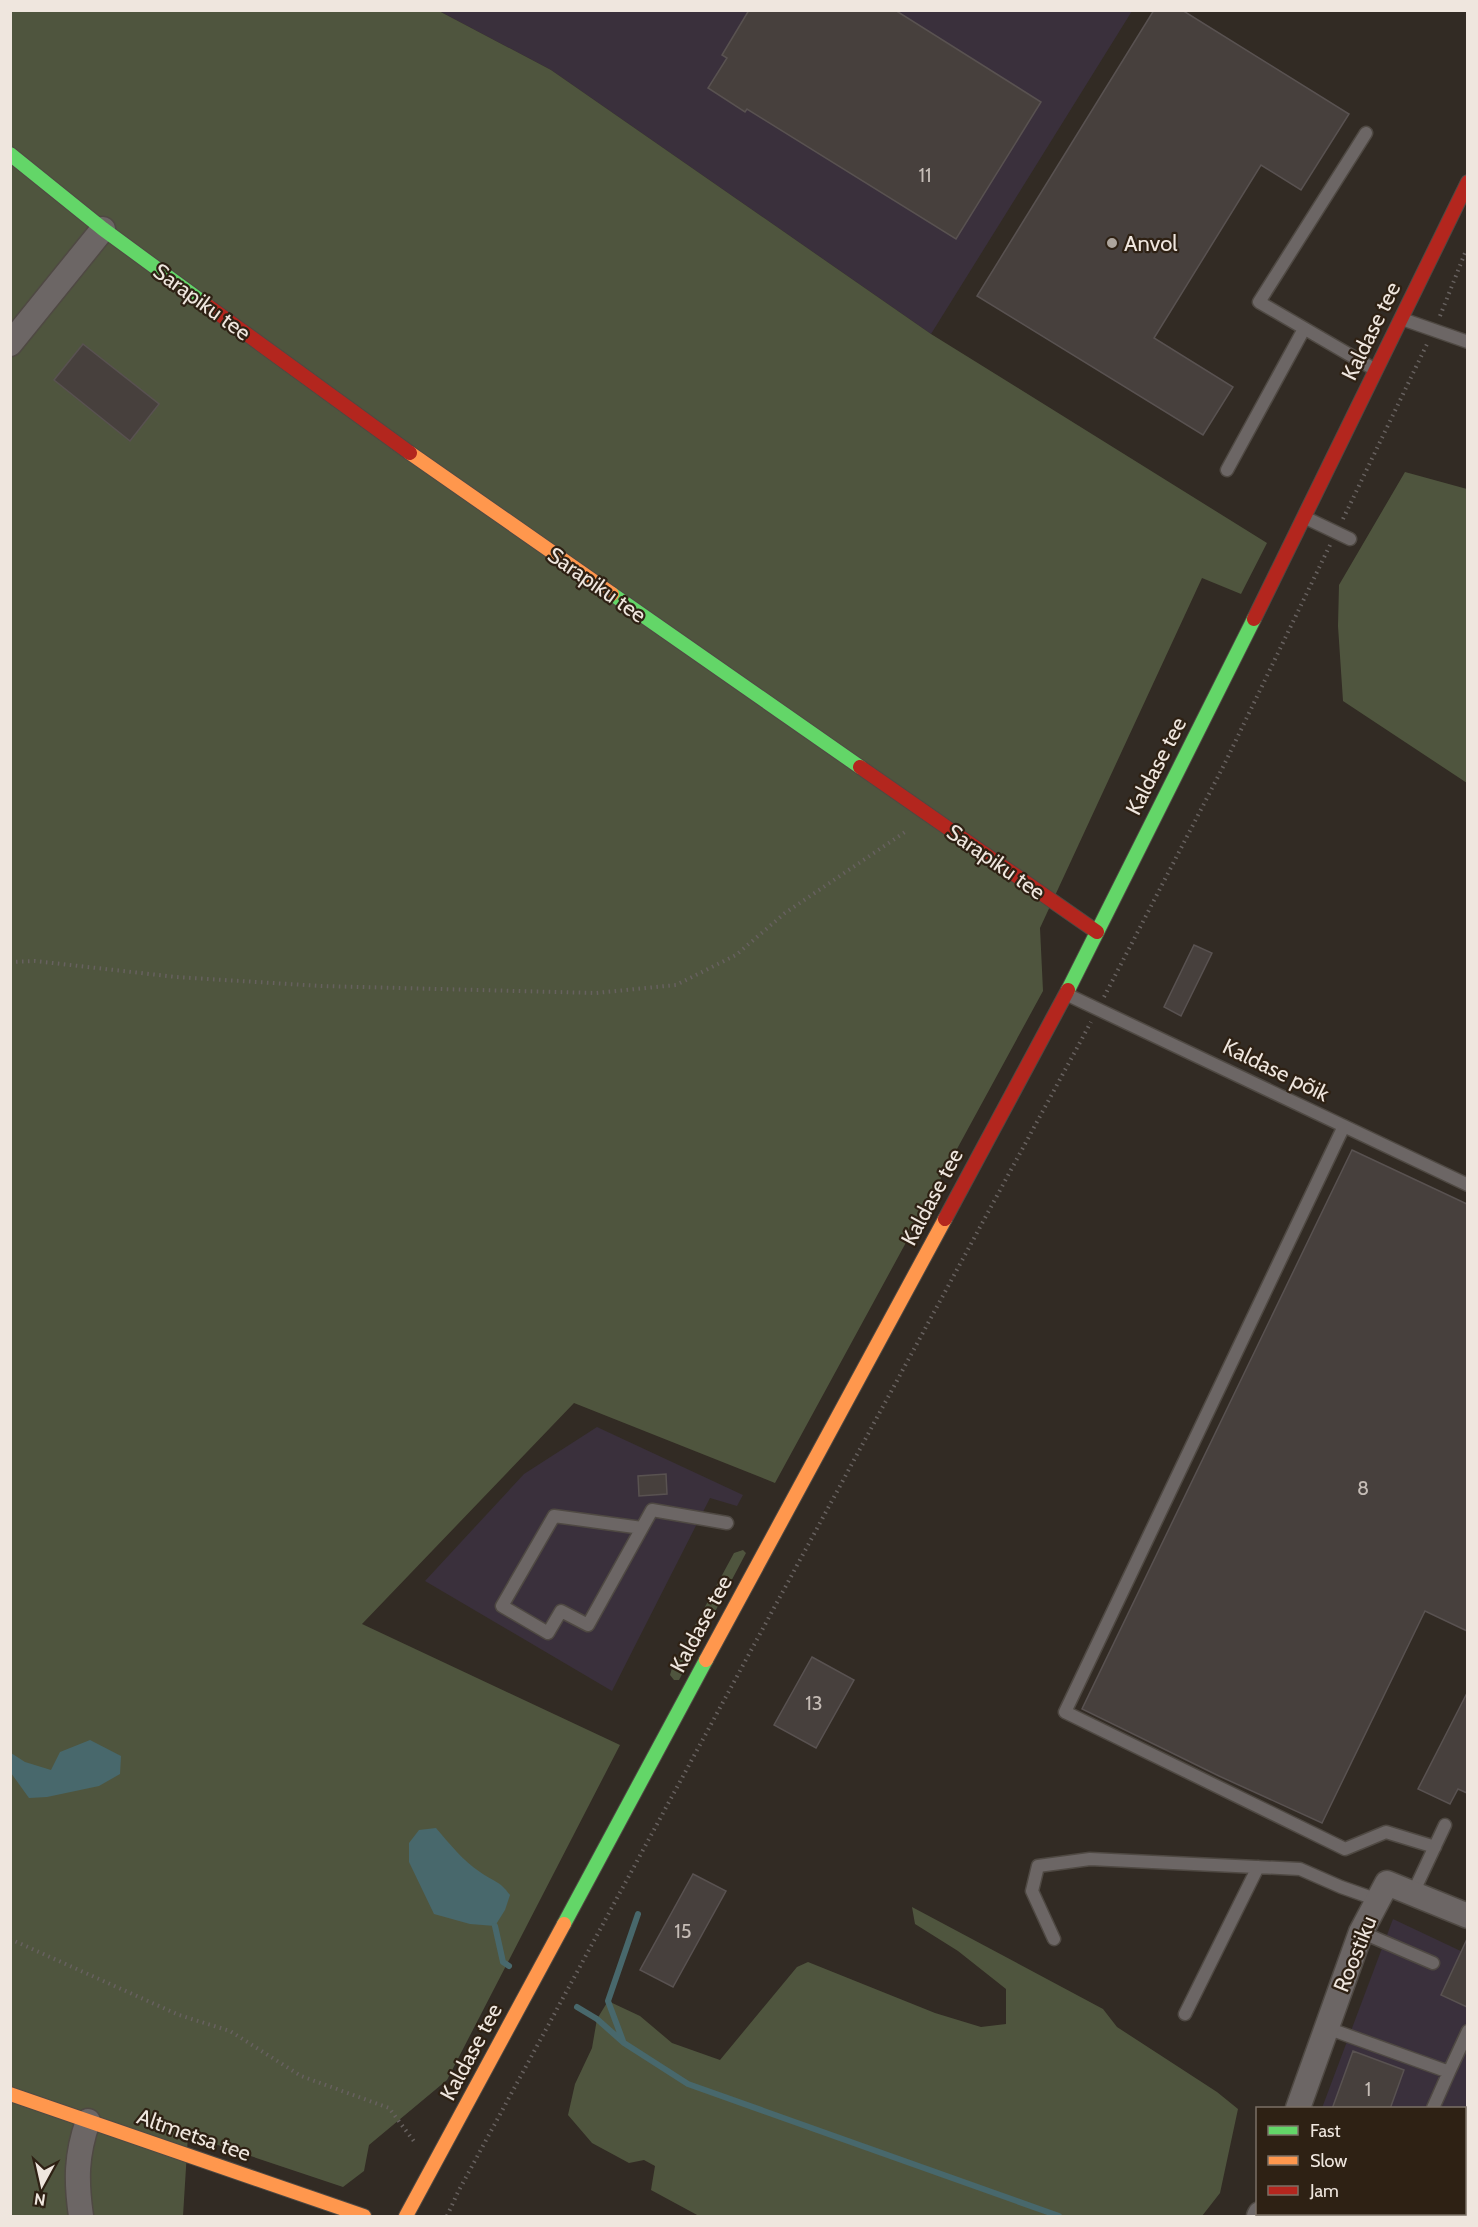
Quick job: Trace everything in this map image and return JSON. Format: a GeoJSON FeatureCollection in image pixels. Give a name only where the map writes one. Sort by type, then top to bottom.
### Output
{"type":"FeatureCollection","features":[{"type":"Feature","properties":{"kind":"street","name":"Sarapiku tee"},"geometry":{"type":"LineString","coordinates":[[10,154],[103,229],[368,424],[1097,932]]}},
{"type":"Feature","properties":{"kind":"street","name":"Kaldase tee"},"geometry":{"type":"LineString","coordinates":[[406,2217],[1066,994],[1305,517],[1467,182]]}},
{"type":"Feature","properties":{"kind":"street"},"geometry":{"type":"LineString","coordinates":[[10,344],[103,229]]}},
{"type":"Feature","properties":{"kind":"street","name":"Roostiku"},"geometry":{"type":"LineString","coordinates":[[1299,2107],[1361,1932],[1387,1883],[1467,1916]]}},
{"type":"Feature","properties":{"kind":"street","name":"Altmetsa tee"},"geometry":{"type":"LineString","coordinates":[[10,2094],[364,2217]]}},
{"type":"Feature","properties":{"kind":"street"},"geometry":{"type":"LineString","coordinates":[[81,2217],[76,2180],[80,2143],[88,2121]]}},
{"type":"Feature","properties":{"kind":"lane"},"geometry":{"type":"LineString","coordinates":[[1366,133],[1259,302],[1375,370]]}},
{"type":"Feature","properties":{"kind":"lane"},"geometry":{"type":"LineString","coordinates":[[1400,318],[1467,342]]}},
{"type":"Feature","properties":{"kind":"lane"},"geometry":{"type":"LineString","coordinates":[[1227,470],[1304,329]]}},
{"type":"Feature","properties":{"kind":"lane"},"geometry":{"type":"LineString","coordinates":[[1305,517],[1350,539]]}},
{"type":"Feature","properties":{"kind":"lane","name":"Kaldase põik"},"geometry":{"type":"LineString","coordinates":[[1066,994],[1467,1185]]}},
{"type":"Feature","properties":{"kind":"lane"},"geometry":{"type":"LineString","coordinates":[[1344,1126],[1065,1712],[1346,1849],[1386,1832],[1435,1847]]}},
{"type":"Feature","properties":{"kind":"lane"},"geometry":{"type":"LineString","coordinates":[[642,1528],[554,1516],[502,1606],[548,1633],[561,1611],[588,1625],[642,1528],[651,1510],[727,1523]]}},
{"type":"Feature","properties":{"kind":"lane"},"geometry":{"type":"LineString","coordinates":[[1413,1893],[1445,1825]]}},
{"type":"Feature","properties":{"kind":"lane"},"geometry":{"type":"LineString","coordinates":[[1054,1939],[1032,1891],[1038,1866],[1090,1859],[1300,1869],[1378,1900]]}},
{"type":"Feature","properties":{"kind":"lane"},"geometry":{"type":"LineString","coordinates":[[1185,2014],[1258,1867]]}},
{"type":"Feature","properties":{"kind":"lane"},"geometry":{"type":"LineString","coordinates":[[1361,1932],[1432,1963]]}},
{"type":"Feature","properties":{"kind":"lane"},"geometry":{"type":"LineString","coordinates":[[1327,2028],[1449,2072]]}},
{"type":"Feature","properties":{"kind":"lane"},"geometry":{"type":"LineString","coordinates":[[1434,2107],[1467,2031]]}},
{"type":"Feature","properties":{"kind":"path"},"geometry":{"type":"LineString","coordinates":[[447,2217],[768,1616],[1098,1008],[1224,765],[1434,330],[1467,247]]}},
{"type":"Feature","properties":{"kind":"path"},"geometry":{"type":"LineString","coordinates":[[10,963],[35,961],[176,977],[321,986],[446,987],[596,993],[676,985],[736,955],[785,913],[930,816]]}},
{"type":"Feature","properties":{"kind":"path"},"geometry":{"type":"LineString","coordinates":[[10,1939],[179,2015],[230,2031],[302,2076],[389,2108],[433,2166]]}},
{"type":"Feature","properties":{"kind":"shaded area"},"geometry":{"type":"Polygon","coordinates":[[[439,11],[1132,11],[931,334],[551,70],[439,11]]]}},
{"type":"Feature","properties":{"kind":"shaded area"},"geometry":{"type":"Polygon","coordinates":[[[597,1427],[743,1495],[737,1506],[710,1498],[612,1691],[425,1581],[524,1474],[597,1427]]]}},
{"type":"Feature","properties":{"kind":"shaded area"},"geometry":{"type":"Polygon","coordinates":[[[1393,1919],[1467,1954],[1467,2216],[1282,2216],[1466,2215],[1466,2107],[1322,2107],[1393,1919]]]}},
{"type":"Feature","properties":{"kind":"green space"},"geometry":{"type":"Polygon","coordinates":[[[11,11],[439,11],[551,70],[931,334],[1267,543],[1241,594],[1202,578],[1040,928],[1043,991],[775,1483],[574,1403],[362,1624],[620,1745],[447,2080],[369,2145],[364,2171],[343,2187],[188,2135],[183,2216],[11,2216],[11,11]]]}},
{"type":"Feature","properties":{"kind":"green space"},"geometry":{"type":"Polygon","coordinates":[[[1405,472],[1467,489],[1467,783],[1343,701],[1338,626],[1339,585],[1405,472]]]}},
{"type":"Feature","properties":{"kind":"green space"},"geometry":{"type":"Polygon","coordinates":[[[743,1550],[746,1553],[679,1680],[674,1680],[670,1675],[672,1668],[734,1553],[743,1550]]]}},
{"type":"Feature","properties":{"kind":"green space"},"geometry":{"type":"Polygon","coordinates":[[[912,1907],[1103,2009],[1117,2027],[1217,2092],[1238,2109],[1220,2193],[1202,2216],[699,2216],[651,2190],[655,2166],[644,2160],[629,2163],[592,2143],[568,2115],[575,2084],[592,2048],[597,2019],[608,2001],[640,2016],[672,2043],[720,2060],[797,1967],[808,1962],[935,2013],[981,2027],[1006,2024],[1006,1989],[958,1951],[915,1924],[912,1907]]]}},
{"type":"Feature","properties":{"kind":"water"},"geometry":{"type":"Polygon","coordinates":[[[90,1740],[121,1756],[120,1774],[99,1786],[47,1797],[29,1798],[11,1773],[11,1753],[25,1762],[51,1770],[60,1752],[90,1740]]]}},
{"type":"Feature","properties":{"kind":"water"},"geometry":{"type":"Polygon","coordinates":[[[436,1828],[468,1863],[499,1884],[510,1895],[505,1910],[495,1926],[470,1924],[434,1914],[409,1862],[409,1843],[419,1830],[436,1828]]]}},
{"type":"Feature","properties":{"kind":"building"},"geometry":{"type":"Polygon","coordinates":[[[749,10],[895,10],[1041,102],[956,239],[747,109],[745,112],[708,88],[727,58],[722,55],[749,10]]]}},
{"type":"Feature","properties":{"kind":"building","name":"Anvol"},"geometry":{"type":"Polygon","coordinates":[[[1154,10],[1182,10],[1349,114],[1301,190],[1261,165],[1154,338],[1233,387],[1203,435],[977,296],[1154,10]]]}},
{"type":"Feature","properties":{"kind":"building"},"geometry":{"type":"Polygon","coordinates":[[[83,344],[159,404],[130,441],[54,380],[83,344]]]}},
{"type":"Feature","properties":{"kind":"building"},"geometry":{"type":"Polygon","coordinates":[[[1194,945],[1212,953],[1181,1016],[1164,1007],[1194,945]]]}},
{"type":"Feature","properties":{"kind":"building"},"geometry":{"type":"Polygon","coordinates":[[[1352,1150],[1467,1204],[1467,1631],[1425,1611],[1322,1823],[1082,1709],[1352,1150]]]}},
{"type":"Feature","properties":{"kind":"building"},"geometry":{"type":"Polygon","coordinates":[[[666,1474],[667,1494],[639,1496],[638,1476],[666,1474]]]}},
{"type":"Feature","properties":{"kind":"building"},"geometry":{"type":"Polygon","coordinates":[[[812,1657],[854,1680],[816,1748],[774,1725],[812,1657]]]}},
{"type":"Feature","properties":{"kind":"building"},"geometry":{"type":"Polygon","coordinates":[[[1467,1693],[1467,1793],[1458,1789],[1450,1804],[1418,1789],[1467,1693]]]}},
{"type":"Feature","properties":{"kind":"building"},"geometry":{"type":"Polygon","coordinates":[[[693,1874],[726,1891],[673,1987],[640,1970],[693,1874]]]}},
{"type":"Feature","properties":{"kind":"building"},"geometry":{"type":"Polygon","coordinates":[[[1467,1939],[1467,2007],[1441,1995],[1467,1939]]]}},
{"type":"Feature","properties":{"kind":"building"},"geometry":{"type":"Polygon","coordinates":[[[1353,2051],[1404,2070],[1391,2107],[1333,2107],[1353,2051]]]}},
{"type":"Feature","properties":{"kind":"waterway"},"geometry":{"type":"LineString","coordinates":[[623,2041],[608,2001],[638,1914]]}},
{"type":"Feature","properties":{"kind":"waterway"},"geometry":{"type":"LineString","coordinates":[[495,1926],[503,1962],[509,1966]]}},
{"type":"Feature","properties":{"kind":"waterway"},"geometry":{"type":"LineString","coordinates":[[577,2007],[597,2019],[624,2043],[688,2084],[1059,2216]]}},
{"type":"Feature","properties":{"kind":"traffic: fast"},"geometry":{"type":"LineString","coordinates":[[10,154],[103,229],[208,306]]}},
{"type":"Feature","properties":{"kind":"traffic: fast"},"geometry":{"type":"LineString","coordinates":[[612,594],[860,767]]}},
{"type":"Feature","properties":{"kind":"traffic: fast"},"geometry":{"type":"LineString","coordinates":[[1068,990],[1254,619]]}},
{"type":"Feature","properties":{"kind":"traffic: fast"},"geometry":{"type":"LineString","coordinates":[[564,1924],[706,1660]]}},
{"type":"Feature","properties":{"kind":"traffic: slow"},"geometry":{"type":"LineString","coordinates":[[410,453],[612,594]]}},
{"type":"Feature","properties":{"kind":"traffic: slow"},"geometry":{"type":"LineString","coordinates":[[706,1660],[945,1219]]}},
{"type":"Feature","properties":{"kind":"traffic: slow"},"geometry":{"type":"LineString","coordinates":[[406,2216],[564,1924]]}},
{"type":"Feature","properties":{"kind":"traffic: slow"},"geometry":{"type":"LineString","coordinates":[[10,2094],[364,2216]]}},
{"type":"Feature","properties":{"kind":"traffic: jam"},"geometry":{"type":"LineString","coordinates":[[1254,619],[1468,182]]}},
{"type":"Feature","properties":{"kind":"traffic: jam"},"geometry":{"type":"LineString","coordinates":[[208,306],[410,453]]}},
{"type":"Feature","properties":{"kind":"traffic: jam"},"geometry":{"type":"LineString","coordinates":[[860,767],[1097,932]]}},
{"type":"Feature","properties":{"kind":"traffic: jam"},"geometry":{"type":"LineString","coordinates":[[945,1219],[1068,990]]}},
{"type":"Feature","properties":{"kind":"place","name":"Anvol"},"geometry":{"type":"Point","coordinates":[1112,243]}}]}
